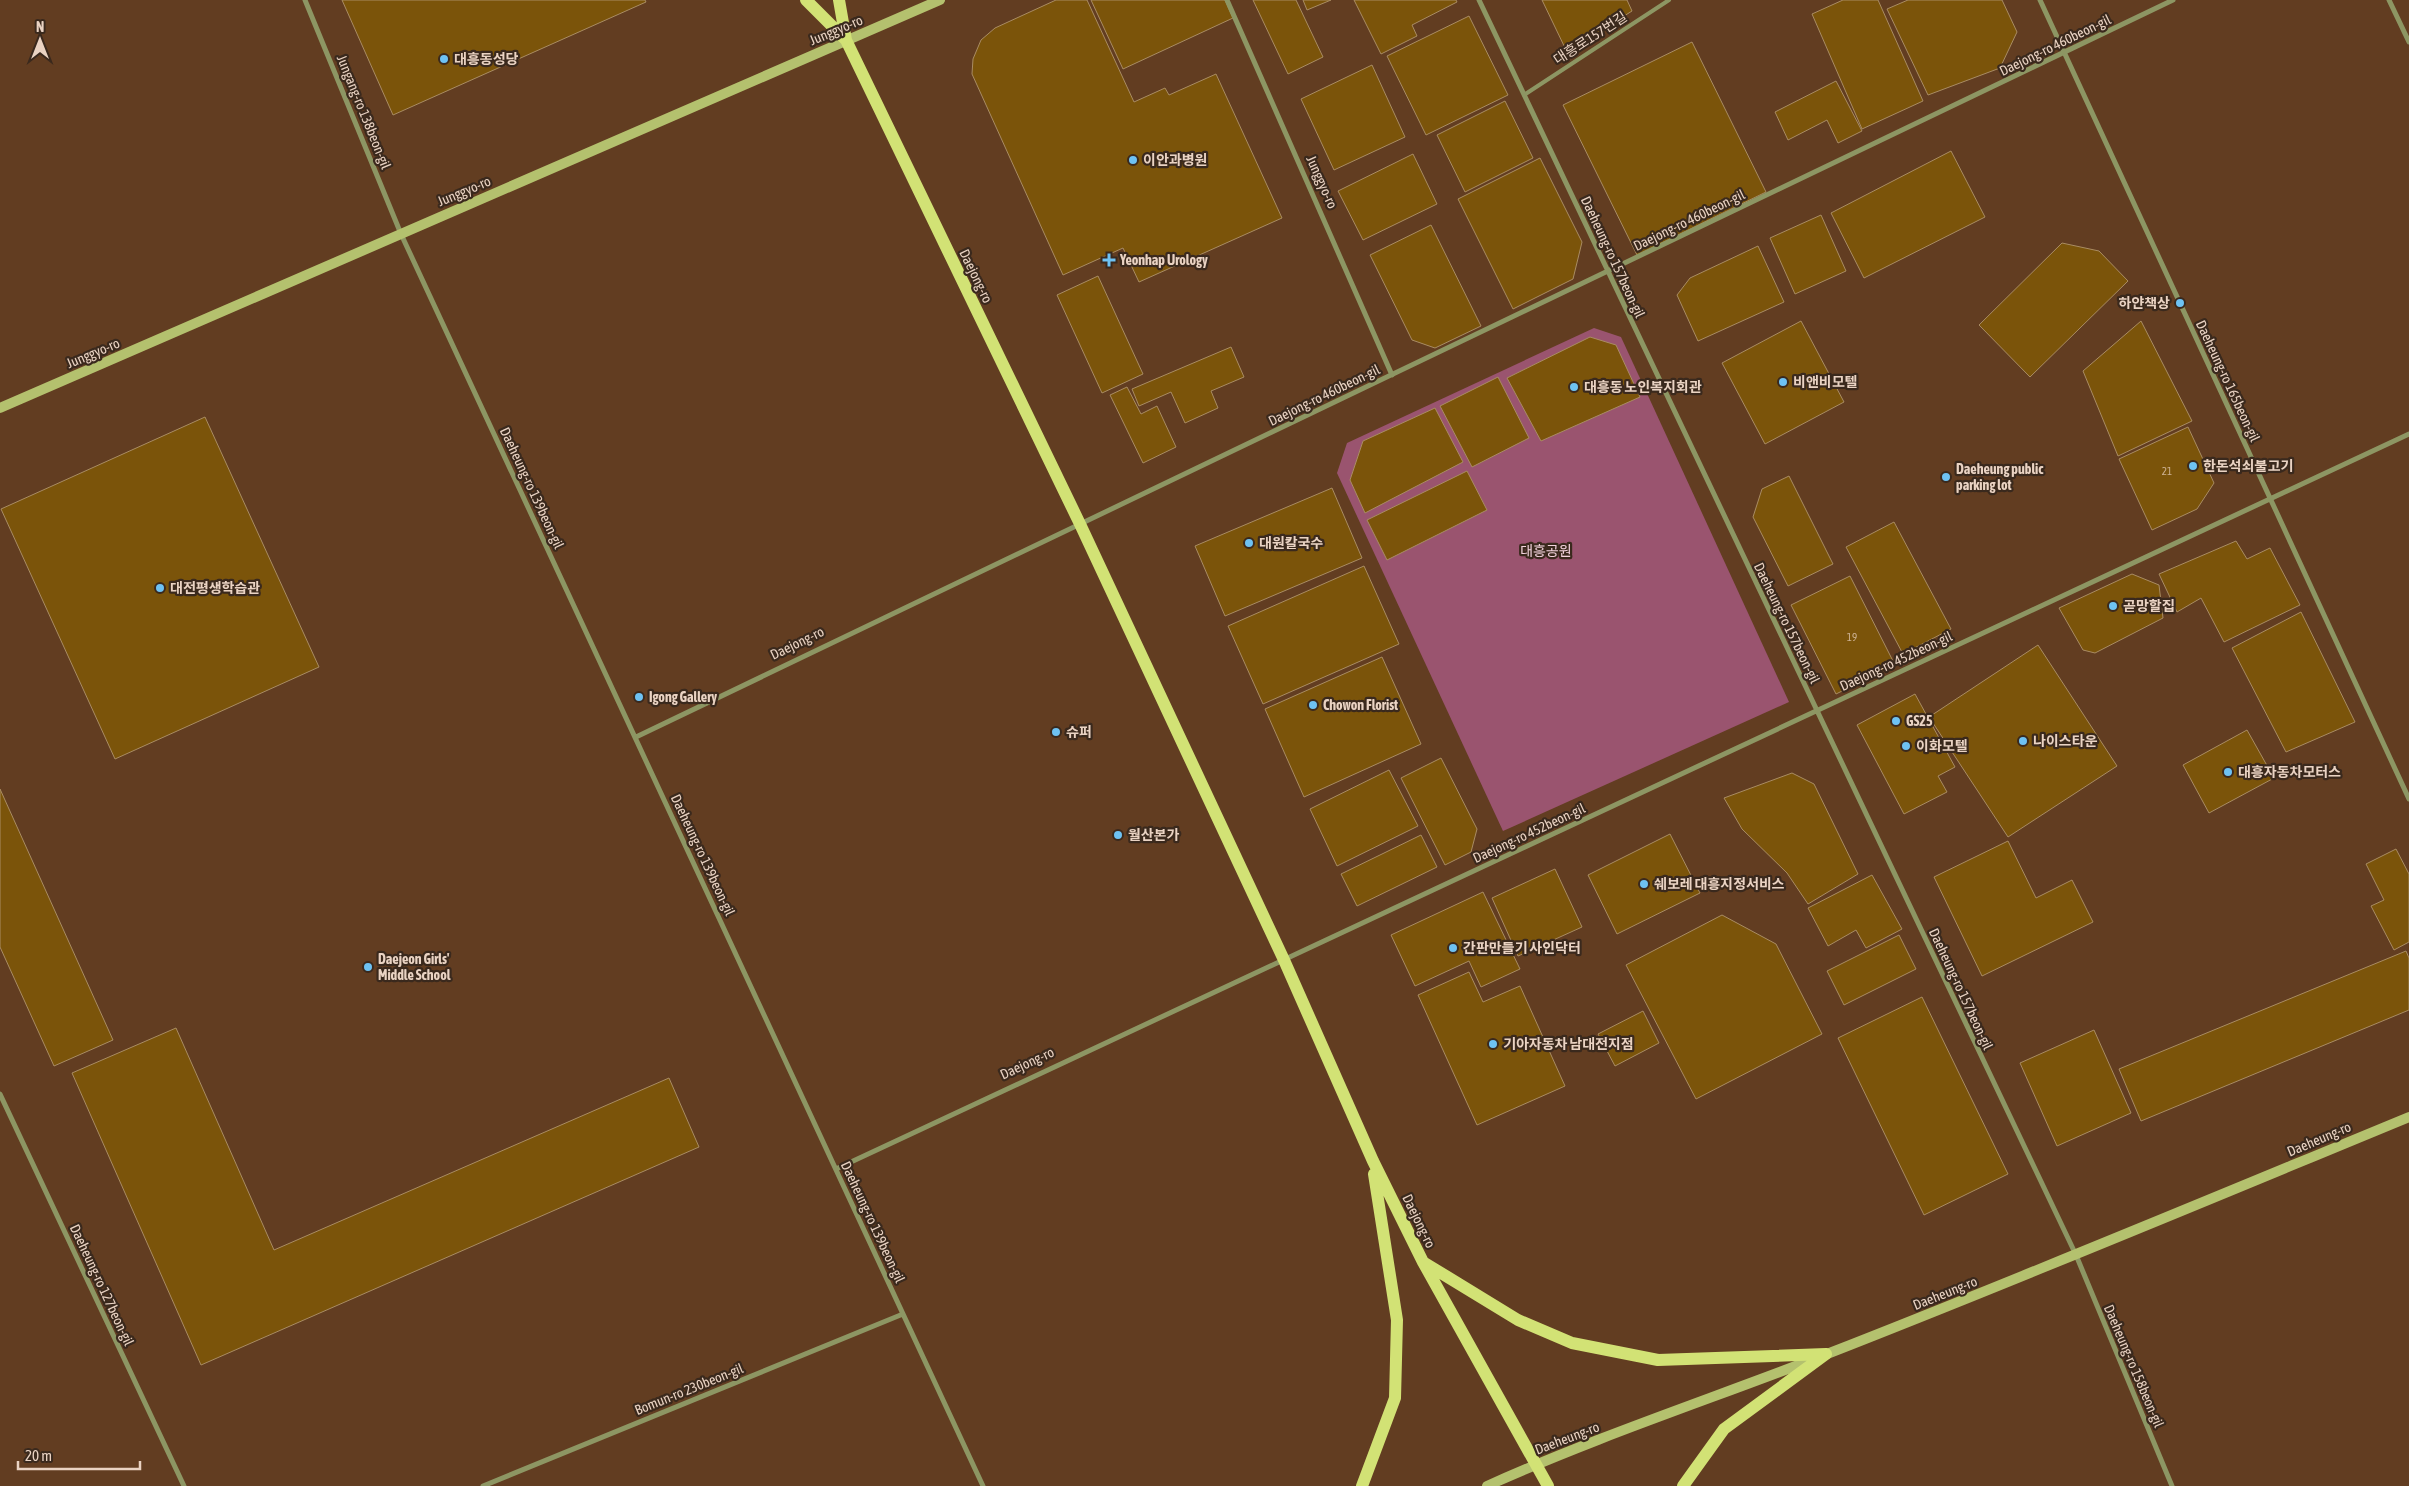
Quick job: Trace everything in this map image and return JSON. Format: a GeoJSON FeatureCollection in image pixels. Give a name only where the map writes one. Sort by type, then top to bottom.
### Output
{"type":"FeatureCollection","features":[{"type":"Feature","properties":{"kind":"main road","name":"Daejong-ro"},"geometry":{"type":"LineString","coordinates":[[806,0],[846,40]]}},
{"type":"Feature","properties":{"kind":"main road","name":"Daejong-ro"},"geometry":{"type":"LineString","coordinates":[[839,0],[846,40],[1080,524],[1284,960],[1373,1161],[1422,1262],[1548,1486]]}},
{"type":"Feature","properties":{"kind":"main road","name":"Junggyo-ro"},"geometry":{"type":"LineString","coordinates":[[0,408],[940,0]]}},
{"type":"Feature","properties":{"kind":"main road","name":"Daeheung-ro"},"geometry":{"type":"LineString","coordinates":[[1487,1486],[1536,1464],[1826,1354],[2076,1255],[2409,1117]]}},
{"type":"Feature","properties":{"kind":"main road"},"geometry":{"type":"LineString","coordinates":[[1362,1486],[1394,1398],[1397,1320],[1373,1161]]}},
{"type":"Feature","properties":{"kind":"main road"},"geometry":{"type":"LineString","coordinates":[[1422,1262],[1518,1320],[1572,1343],[1658,1360],[1826,1354]]}},
{"type":"Feature","properties":{"kind":"main road"},"geometry":{"type":"LineString","coordinates":[[1683,1486],[1724,1429],[1826,1354]]}},
{"type":"Feature","properties":{"kind":"street","name":"Jungang-ro 138beon-gil"},"geometry":{"type":"LineString","coordinates":[[305,0],[402,234]]}},
{"type":"Feature","properties":{"kind":"street","name":"Junggyo-ro"},"geometry":{"type":"LineString","coordinates":[[1227,0],[1392,375]]}},
{"type":"Feature","properties":{"kind":"street","name":"Daeheung-ro 157beon-gil"},"geometry":{"type":"LineString","coordinates":[[1478,0],[2076,1255]]}},
{"type":"Feature","properties":{"kind":"street","name":"Daeheung-ro 165beon-gil"},"geometry":{"type":"LineString","coordinates":[[2040,0],[2409,799]]}},
{"type":"Feature","properties":{"kind":"street","name":"Daejong-ro 460beon-gil"},"geometry":{"type":"LineString","coordinates":[[1080,524],[2173,0]]}},
{"type":"Feature","properties":{"kind":"street"},"geometry":{"type":"LineString","coordinates":[[2389,0],[2409,42]]}},
{"type":"Feature","properties":{"kind":"street","name":"Daeheung-ro 139beon-gil"},"geometry":{"type":"LineString","coordinates":[[402,234],[983,1486]]}},
{"type":"Feature","properties":{"kind":"street","name":"Daejong-ro 452beon-gil"},"geometry":{"type":"LineString","coordinates":[[1284,960],[2409,434]]}},
{"type":"Feature","properties":{"kind":"street","name":"Daejong-ro"},"geometry":{"type":"LineString","coordinates":[[636,737],[1080,524]]}},
{"type":"Feature","properties":{"kind":"street","name":"Daejong-ro"},"geometry":{"type":"LineString","coordinates":[[836,1169],[1284,960]]}},
{"type":"Feature","properties":{"kind":"street","name":"Daeheung-ro 127beon-gil"},"geometry":{"type":"LineString","coordinates":[[0,1094],[184,1486]]}},
{"type":"Feature","properties":{"kind":"street","name":"Daeheung-ro 158beon-gil"},"geometry":{"type":"LineString","coordinates":[[2076,1255],[2172,1486]]}},
{"type":"Feature","properties":{"kind":"street","name":"Bomun-ro 230beon-gil"},"geometry":{"type":"LineString","coordinates":[[484,1486],[903,1314]]}},
{"type":"Feature","properties":{"kind":"lane","name":"대흥로157번길"},"geometry":{"type":"LineString","coordinates":[[1524,95],[1669,0]]}},
{"type":"Feature","properties":{"kind":"green space","name":"대흥공원"},"geometry":{"type":"Polygon","coordinates":[[[1594,328],[1621,337],[1789,702],[1503,831],[1337,473],[1347,443],[1594,328]]]}},
{"type":"Feature","properties":{"kind":"building","name":"대흥동성당"},"geometry":{"type":"Polygon","coordinates":[[[342,0],[645,0],[646,2],[393,115],[342,0]]]}},
{"type":"Feature","properties":{"kind":"building","name":"이안과병원"},"geometry":{"type":"Polygon","coordinates":[[[1056,0],[1087,0],[1134,102],[1165,88],[1169,95],[1216,74],[1282,218],[1139,282],[1123,248],[1063,275],[972,74],[973,59],[981,40],[995,28],[1056,0]]]}},
{"type":"Feature","properties":{"kind":"building"},"geometry":{"type":"Polygon","coordinates":[[[1091,0],[1225,0],[1233,18],[1123,69],[1091,0]]]}},
{"type":"Feature","properties":{"kind":"building"},"geometry":{"type":"Polygon","coordinates":[[[1253,0],[1296,0],[1323,57],[1288,74],[1253,0]]]}},
{"type":"Feature","properties":{"kind":"building"},"geometry":{"type":"Polygon","coordinates":[[[1303,0],[1331,0],[1307,10],[1303,0]]]}},
{"type":"Feature","properties":{"kind":"building"},"geometry":{"type":"Polygon","coordinates":[[[1354,0],[1456,0],[1457,2],[1412,25],[1417,36],[1381,54],[1354,0]]]}},
{"type":"Feature","properties":{"kind":"building"},"geometry":{"type":"Polygon","coordinates":[[[1542,0],[1627,0],[1632,11],[1567,52],[1542,0]]]}},
{"type":"Feature","properties":{"kind":"building"},"geometry":{"type":"Polygon","coordinates":[[[1843,0],[1878,0],[1923,101],[1862,129],[1812,14],[1843,0]]]}},
{"type":"Feature","properties":{"kind":"building"},"geometry":{"type":"Polygon","coordinates":[[[1908,0],[2002,0],[2017,32],[2000,68],[1928,95],[1887,9],[1908,0]]]}},
{"type":"Feature","properties":{"kind":"building"},"geometry":{"type":"Polygon","coordinates":[[[1469,16],[1508,95],[1426,135],[1387,56],[1469,16]]]}},
{"type":"Feature","properties":{"kind":"building"},"geometry":{"type":"Polygon","coordinates":[[[1692,42],[1766,192],[1637,255],[1563,105],[1692,42]]]}},
{"type":"Feature","properties":{"kind":"building"},"geometry":{"type":"Polygon","coordinates":[[[1372,65],[1405,137],[1334,170],[1301,99],[1372,65]]]}},
{"type":"Feature","properties":{"kind":"building"},"geometry":{"type":"Polygon","coordinates":[[[1836,81],[1862,131],[1838,143],[1827,120],[1788,140],[1775,112],[1836,81]]]}},
{"type":"Feature","properties":{"kind":"building"},"geometry":{"type":"Polygon","coordinates":[[[1505,101],[1533,158],[1465,192],[1437,135],[1505,101]]]}},
{"type":"Feature","properties":{"kind":"building"},"geometry":{"type":"Polygon","coordinates":[[[1951,151],[1985,217],[1864,278],[1831,213],[1951,151]]]}},
{"type":"Feature","properties":{"kind":"building"},"geometry":{"type":"Polygon","coordinates":[[[1413,154],[1437,204],[1363,240],[1338,191],[1413,154]]]}},
{"type":"Feature","properties":{"kind":"building"},"geometry":{"type":"Polygon","coordinates":[[[1540,158],[1582,242],[1573,279],[1513,309],[1458,199],[1540,158]]]}},
{"type":"Feature","properties":{"kind":"building"},"geometry":{"type":"Polygon","coordinates":[[[1821,215],[1846,271],[1795,294],[1770,238],[1821,215]]]}},
{"type":"Feature","properties":{"kind":"building"},"geometry":{"type":"Polygon","coordinates":[[[1431,225],[1481,326],[1435,348],[1412,340],[1370,255],[1431,225]]]}},
{"type":"Feature","properties":{"kind":"building"},"geometry":{"type":"Polygon","coordinates":[[[2062,243],[2099,251],[2128,281],[2030,377],[1979,325],[2062,243]]]}},
{"type":"Feature","properties":{"kind":"building"},"geometry":{"type":"Polygon","coordinates":[[[1758,246],[1784,302],[1698,341],[1677,295],[1690,278],[1758,246]]]}},
{"type":"Feature","properties":{"kind":"building"},"geometry":{"type":"Polygon","coordinates":[[[1098,276],[1143,374],[1102,393],[1057,295],[1098,276]]]}},
{"type":"Feature","properties":{"kind":"building","name":"비앤비모텔"},"geometry":{"type":"Polygon","coordinates":[[[1801,321],[1844,402],[1765,444],[1722,363],[1801,321]]]}},
{"type":"Feature","properties":{"kind":"building"},"geometry":{"type":"Polygon","coordinates":[[[2141,321],[2192,421],[2118,456],[2083,371],[2141,321]]]}},
{"type":"Feature","properties":{"kind":"building","name":"대흥동 노인복지회관"},"geometry":{"type":"Polygon","coordinates":[[[1590,337],[1616,345],[1640,397],[1541,441],[1507,378],[1590,337]]]}},
{"type":"Feature","properties":{"kind":"building"},"geometry":{"type":"Polygon","coordinates":[[[1231,347],[1244,377],[1211,391],[1218,408],[1185,423],[1171,392],[1139,406],[1132,389],[1231,347]]]}},
{"type":"Feature","properties":{"kind":"building"},"geometry":{"type":"Polygon","coordinates":[[[1498,377],[1529,438],[1472,467],[1440,406],[1498,377]]]}},
{"type":"Feature","properties":{"kind":"building"},"geometry":{"type":"Polygon","coordinates":[[[1127,387],[1141,414],[1157,406],[1176,447],[1143,463],[1110,395],[1127,387]]]}},
{"type":"Feature","properties":{"kind":"building"},"geometry":{"type":"Polygon","coordinates":[[[1435,408],[1463,462],[1365,513],[1350,480],[1363,441],[1435,408]]]}},
{"type":"Feature","properties":{"kind":"building","name":"대전평생학습관"},"geometry":{"type":"Polygon","coordinates":[[[205,417],[319,667],[115,759],[1,509],[205,417]]]}},
{"type":"Feature","properties":{"kind":"building"},"geometry":{"type":"Polygon","coordinates":[[[2188,427],[2214,483],[2197,509],[2152,530],[2119,459],[2188,427]]]}},
{"type":"Feature","properties":{"kind":"building"},"geometry":{"type":"Polygon","coordinates":[[[1467,471],[1487,510],[1387,560],[1367,520],[1467,471]]]}},
{"type":"Feature","properties":{"kind":"building"},"geometry":{"type":"Polygon","coordinates":[[[1789,476],[1833,564],[1788,586],[1753,517],[1762,489],[1789,476]]]}},
{"type":"Feature","properties":{"kind":"building"},"geometry":{"type":"Polygon","coordinates":[[[1332,488],[1362,558],[1225,616],[1195,546],[1332,488]]]}},
{"type":"Feature","properties":{"kind":"building"},"geometry":{"type":"Polygon","coordinates":[[[1894,522],[1951,629],[1903,654],[1846,547],[1894,522]]]}},
{"type":"Feature","properties":{"kind":"building"},"geometry":{"type":"Polygon","coordinates":[[[2236,541],[2247,559],[2270,548],[2300,605],[2224,642],[2201,598],[2177,612],[2159,574],[2236,541]]]}},
{"type":"Feature","properties":{"kind":"building"},"geometry":{"type":"Polygon","coordinates":[[[1364,566],[1399,644],[1263,704],[1228,626],[1364,566]]]}},
{"type":"Feature","properties":{"kind":"building"},"geometry":{"type":"Polygon","coordinates":[[[2132,574],[2159,585],[2163,618],[2095,653],[2083,650],[2059,608],[2132,574]]]}},
{"type":"Feature","properties":{"kind":"building"},"geometry":{"type":"Polygon","coordinates":[[[1850,576],[1895,665],[1836,694],[1791,605],[1850,576]]]}},
{"type":"Feature","properties":{"kind":"building"},"geometry":{"type":"Polygon","coordinates":[[[2301,612],[2355,722],[2286,752],[2232,648],[2301,612]]]}},
{"type":"Feature","properties":{"kind":"building","name":"나이스타운"},"geometry":{"type":"Polygon","coordinates":[[[2038,645],[2117,766],[2008,837],[1929,717],[2038,645]]]}},
{"type":"Feature","properties":{"kind":"building"},"geometry":{"type":"Polygon","coordinates":[[[1382,657],[1421,744],[1304,797],[1265,709],[1382,657]]]}},
{"type":"Feature","properties":{"kind":"building","name":"이화모텔"},"geometry":{"type":"Polygon","coordinates":[[[1915,694],[1955,767],[1938,776],[1947,792],[1904,814],[1857,725],[1915,694]]]}},
{"type":"Feature","properties":{"kind":"building","name":"대흥자동차모터스"},"geometry":{"type":"Polygon","coordinates":[[[2247,730],[2274,778],[2209,813],[2183,765],[2247,730]]]}},
{"type":"Feature","properties":{"kind":"building"},"geometry":{"type":"Polygon","coordinates":[[[1441,758],[1477,829],[1471,852],[1445,865],[1401,778],[1441,758]]]}},
{"type":"Feature","properties":{"kind":"building"},"geometry":{"type":"Polygon","coordinates":[[[1389,770],[1418,826],[1337,866],[1310,809],[1389,770]]]}},
{"type":"Feature","properties":{"kind":"building"},"geometry":{"type":"Polygon","coordinates":[[[1792,773],[1814,784],[1858,874],[1808,904],[1787,873],[1742,829],[1724,798],[1792,773]]]}},
{"type":"Feature","properties":{"kind":"building"},"geometry":{"type":"Polygon","coordinates":[[[0,789],[113,1040],[54,1066],[0,947],[0,789]]]}},
{"type":"Feature","properties":{"kind":"building","name":"쉐보레 대흥지정서비스"},"geometry":{"type":"Polygon","coordinates":[[[1670,834],[1700,893],[1617,934],[1588,875],[1670,834]]]}},
{"type":"Feature","properties":{"kind":"building"},"geometry":{"type":"Polygon","coordinates":[[[1421,835],[1437,867],[1357,906],[1341,874],[1421,835]]]}},
{"type":"Feature","properties":{"kind":"building"},"geometry":{"type":"Polygon","coordinates":[[[2008,841],[2036,898],[2072,880],[2093,922],[1982,976],[1934,877],[2008,841]]]}},
{"type":"Feature","properties":{"kind":"building"},"geometry":{"type":"Polygon","coordinates":[[[2396,849],[2409,874],[2409,942],[2394,950],[2371,906],[2384,900],[2366,864],[2396,849]]]}},
{"type":"Feature","properties":{"kind":"building"},"geometry":{"type":"Polygon","coordinates":[[[1555,869],[1582,927],[1518,956],[1492,898],[1555,869]]]}},
{"type":"Feature","properties":{"kind":"building"},"geometry":{"type":"Polygon","coordinates":[[[1872,875],[1902,929],[1866,948],[1856,930],[1828,946],[1808,908],[1872,875]]]}},
{"type":"Feature","properties":{"kind":"building","name":"간판만들기 사인닥터"},"geometry":{"type":"Polygon","coordinates":[[[1483,892],[1520,969],[1481,987],[1469,961],[1415,986],[1391,935],[1483,892]]]}},
{"type":"Feature","properties":{"kind":"building"},"geometry":{"type":"Polygon","coordinates":[[[1722,915],[1776,944],[1822,1034],[1696,1099],[1626,965],[1722,915]]]}},
{"type":"Feature","properties":{"kind":"building"},"geometry":{"type":"Polygon","coordinates":[[[1899,935],[1916,969],[1844,1005],[1827,971],[1899,935]]]}},
{"type":"Feature","properties":{"kind":"building"},"geometry":{"type":"Polygon","coordinates":[[[2406,951],[2409,958],[2409,1010],[2141,1121],[2119,1069],[2406,951]]]}},
{"type":"Feature","properties":{"kind":"building","name":"기아자동차 남대전지점"},"geometry":{"type":"Polygon","coordinates":[[[1469,972],[1483,1002],[1520,986],[1565,1086],[1477,1125],[1418,995],[1469,972]]]}},
{"type":"Feature","properties":{"kind":"building"},"geometry":{"type":"Polygon","coordinates":[[[1922,997],[2008,1174],[1924,1215],[1838,1038],[1922,997]]]}},
{"type":"Feature","properties":{"kind":"building"},"geometry":{"type":"Polygon","coordinates":[[[1643,1011],[1659,1043],[1615,1066],[1598,1034],[1643,1011]]]}},
{"type":"Feature","properties":{"kind":"building"},"geometry":{"type":"Polygon","coordinates":[[[176,1028],[274,1250],[669,1078],[699,1147],[201,1365],[72,1073],[176,1028]]]}},
{"type":"Feature","properties":{"kind":"building"},"geometry":{"type":"Polygon","coordinates":[[[2094,1030],[2131,1113],[2057,1146],[2020,1063],[2094,1030]]]}},
{"type":"Feature","properties":{"kind":"place","name":"대흥동성당"},"geometry":{"type":"Point","coordinates":[444,59]}},
{"type":"Feature","properties":{"kind":"place","name":"이안과병원"},"geometry":{"type":"Point","coordinates":[1133,160]}},
{"type":"Feature","properties":{"kind":"place","name":"Yeonhap Urology"},"geometry":{"type":"Point","coordinates":[1109,260]}},
{"type":"Feature","properties":{"kind":"place","name":"하얀책상"},"geometry":{"type":"Point","coordinates":[2180,303]}},
{"type":"Feature","properties":{"kind":"place","name":"비앤비모텔"},"geometry":{"type":"Point","coordinates":[1783,382]}},
{"type":"Feature","properties":{"kind":"place","name":"대흥동 노인복지회관"},"geometry":{"type":"Point","coordinates":[1574,387]}},
{"type":"Feature","properties":{"kind":"place","name":"한돈석쇠불고기"},"geometry":{"type":"Point","coordinates":[2193,466]}},
{"type":"Feature","properties":{"kind":"place","name":"Daeheung public parking lot"},"geometry":{"type":"Point","coordinates":[1946,477]}},
{"type":"Feature","properties":{"kind":"place","name":"대원칼국수"},"geometry":{"type":"Point","coordinates":[1249,543]}},
{"type":"Feature","properties":{"kind":"place","name":"대전평생학습관"},"geometry":{"type":"Point","coordinates":[160,588]}},
{"type":"Feature","properties":{"kind":"place","name":"곧망할집"},"geometry":{"type":"Point","coordinates":[2113,606]}},
{"type":"Feature","properties":{"kind":"place","name":"Igong Gallery"},"geometry":{"type":"Point","coordinates":[639,697]}},
{"type":"Feature","properties":{"kind":"place","name":"Chowon Florist"},"geometry":{"type":"Point","coordinates":[1313,705]}},
{"type":"Feature","properties":{"kind":"place","name":"GS25"},"geometry":{"type":"Point","coordinates":[1896,721]}},
{"type":"Feature","properties":{"kind":"place","name":"슈퍼"},"geometry":{"type":"Point","coordinates":[1056,732]}},
{"type":"Feature","properties":{"kind":"place","name":"나이스타운"},"geometry":{"type":"Point","coordinates":[2023,741]}},
{"type":"Feature","properties":{"kind":"place","name":"이화모텔"},"geometry":{"type":"Point","coordinates":[1906,746]}},
{"type":"Feature","properties":{"kind":"place","name":"대흥자동차모터스"},"geometry":{"type":"Point","coordinates":[2228,772]}},
{"type":"Feature","properties":{"kind":"place","name":"월산본가"},"geometry":{"type":"Point","coordinates":[1118,835]}},
{"type":"Feature","properties":{"kind":"place","name":"쉐보레 대흥지정서비스"},"geometry":{"type":"Point","coordinates":[1644,884]}},
{"type":"Feature","properties":{"kind":"place","name":"간판만들기 사인닥터"},"geometry":{"type":"Point","coordinates":[1453,948]}},
{"type":"Feature","properties":{"kind":"place","name":"Daejeon Girls' Middle School"},"geometry":{"type":"Point","coordinates":[368,967]}},
{"type":"Feature","properties":{"kind":"place","name":"기아자동차 남대전지점"},"geometry":{"type":"Point","coordinates":[1493,1044]}}]}
